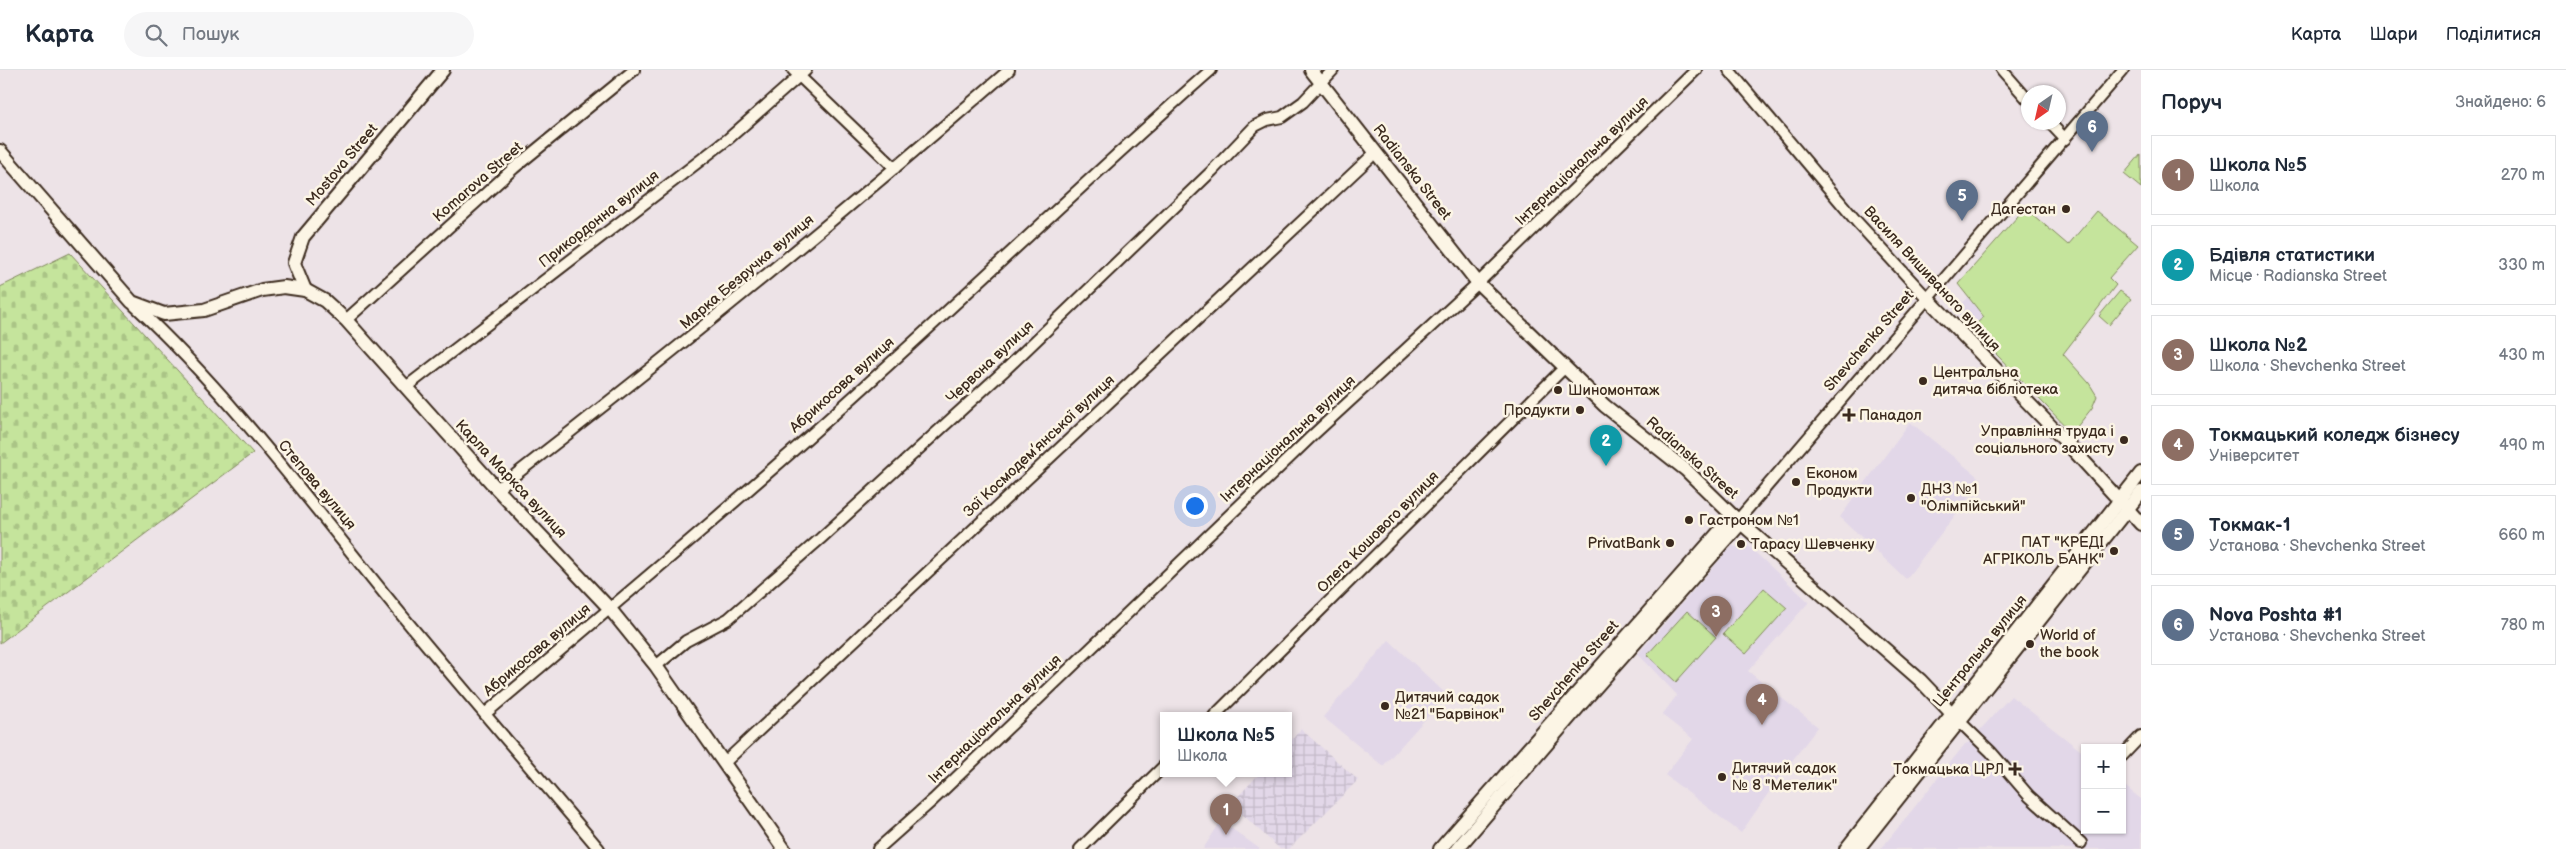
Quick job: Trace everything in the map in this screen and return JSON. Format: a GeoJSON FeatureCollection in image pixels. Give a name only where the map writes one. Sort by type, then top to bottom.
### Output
{"type":"FeatureCollection","features":[{"type":"Feature","properties":{"kind":"street","name":"Mostova Street"},"geometry":{"type":"LineString","coordinates":[[305,290],[294,263],[303,237],[443,70]]}},
{"type":"Feature","properties":{"kind":"street","name":"Komarova Street"},"geometry":{"type":"LineString","coordinates":[[346,320],[514,168],[634,70]]}},
{"type":"Feature","properties":{"kind":"street","name":"Марка Безручка вулиця"},"geometry":{"type":"LineString","coordinates":[[497,489],[650,372],[895,168],[1009,70]]}},
{"type":"Feature","properties":{"kind":"street","name":"Абрикосова вулиця"},"geometry":{"type":"LineString","coordinates":[[486,713],[610,609],[873,380],[1115,154],[1211,70]]}},
{"type":"Feature","properties":{"kind":"street","name":"Radianska Street"},"geometry":{"type":"LineString","coordinates":[[1311,70],[1478,283],[1605,406],[1686,470],[1737,520],[1920,680],[1991,752],[2029,796],[2080,843]]}},
{"type":"Feature","properties":{"kind":"street","name":"Червона вулиця"},"geometry":{"type":"LineString","coordinates":[[656,666],[686,641],[728,619],[813,545],[1005,370],[1212,171],[1255,126],[1267,120],[1282,117],[1303,102],[1333,70]]}},
{"type":"Feature","properties":{"kind":"street","name":"Інтернаціональна вулиця"},"geometry":{"type":"LineString","coordinates":[[878,849],[934,800],[1313,434],[1478,283],[1696,70]]}},
{"type":"Feature","properties":{"kind":"street","name":"Василя Вишиваного вулиця"},"geometry":{"type":"LineString","coordinates":[[1729,70],[1856,222],[2141,524]]}},
{"type":"Feature","properties":{"kind":"street"},"geometry":{"type":"LineString","coordinates":[[2002,70],[2021,93]]}},
{"type":"Feature","properties":{"kind":"street","name":"Shevchenka Street"},"geometry":{"type":"LineString","coordinates":[[1457,849],[1571,698],[1737,520],[2123,70]]}},
{"type":"Feature","properties":{"kind":"street"},"geometry":{"type":"LineString","coordinates":[[799,72],[895,168]]}},
{"type":"Feature","properties":{"kind":"street","name":"Прикордонна вулиця"},"geometry":{"type":"LineString","coordinates":[[406,387],[728,139],[799,72]]}},
{"type":"Feature","properties":{"kind":"street"},"geometry":{"type":"LineString","coordinates":[[2056,130],[2064,139]]}},
{"type":"Feature","properties":{"kind":"street","name":"Степова вулиця"},"geometry":{"type":"LineString","coordinates":[[0,151],[132,302],[172,340],[196,367],[312,503],[400,614],[486,713],[599,849]]}},
{"type":"Feature","properties":{"kind":"street","name":"Зої Космодем’янської вулиця"},"geometry":{"type":"LineString","coordinates":[[724,763],[1376,152]]}},
{"type":"Feature","properties":{"kind":"street","name":"Карла Маркса вулиця"},"geometry":{"type":"LineString","coordinates":[[132,302],[164,314],[204,310],[262,290],[284,287],[305,290],[325,301],[346,320],[497,489],[610,609],[656,666],[784,849]]}},
{"type":"Feature","properties":{"kind":"street","name":"Олега Кошового вулиця"},"geometry":{"type":"LineString","coordinates":[[1218,712],[1564,368]]}},
{"type":"Feature","properties":{"kind":"street","name":"Центральна вулиця"},"geometry":{"type":"LineString","coordinates":[[1858,849],[1956,718],[2124,505],[2141,473]]}},
{"type":"Feature","properties":{"kind":"street","name":"Центральна вулиця"},"geometry":{"type":"LineString","coordinates":[[2124,505],[2141,492]]}},
{"type":"Feature","properties":{"kind":"street","name":"Центральна вулиця"},"geometry":{"type":"LineString","coordinates":[[1846,849],[1956,718]]}},
{"type":"Feature","properties":{"kind":"street"},"geometry":{"type":"LineString","coordinates":[[2126,752],[2141,736]]}},
{"type":"Feature","properties":{"kind":"street"},"geometry":{"type":"LineString","coordinates":[[1080,849],[1160,770]]}},
{"type":"Feature","properties":{"kind":"street","name":"Shevchenka Street"},"geometry":{"type":"LineString","coordinates":[[1440,849],[1510,779]]}},
{"type":"Feature","properties":{"kind":"shaded area"},"geometry":{"type":"Polygon","coordinates":[[[1968,298],[1984,317],[1971,328],[1955,310],[1968,298]]]}},
{"type":"Feature","properties":{"kind":"shaded area","name":"ДНЗ №1 \"Олімпійський\""},"geometry":{"type":"Polygon","coordinates":[[[1910,422],[1982,480],[1906,579],[1840,517],[1910,422]]]}},
{"type":"Feature","properties":{"kind":"shaded area"},"geometry":{"type":"Polygon","coordinates":[[[1747,545],[1809,602],[1748,671],[1818,727],[1778,779],[1741,833],[1665,775],[1693,739],[1662,715],[1677,695],[1638,654],[1732,546],[1740,548],[1747,545]]]}},
{"type":"Feature","properties":{"kind":"shaded area","name":"Дитячий садок №21 \"Барвінок\""},"geometry":{"type":"Polygon","coordinates":[[[1389,640],[1447,695],[1383,766],[1323,717],[1389,640]]]}},
{"type":"Feature","properties":{"kind":"shaded area","name":"Токмацька ЦРЛ"},"geometry":{"type":"Polygon","coordinates":[[[2011,696],[2081,751],[2081,834],[2126,834],[2126,787],[2141,799],[2141,849],[1881,849],[1965,744],[2011,696]]]}},
{"type":"Feature","properties":{"kind":"shaded area"},"geometry":{"type":"Polygon","coordinates":[[[1301,729],[1358,780],[1289,849],[1280,849],[1231,804],[1256,777],[1292,777],[1292,740],[1301,729]]]}},
{"type":"Feature","properties":{"kind":"shaded area"},"geometry":{"type":"Polygon","coordinates":[[[1221,821],[1260,849],[1203,849],[1221,821]]]}},
{"type":"Feature","properties":{"kind":"green space"},"geometry":{"type":"Polygon","coordinates":[[[2141,154],[2141,188],[2124,174],[2141,154]]]}},
{"type":"Feature","properties":{"kind":"green space"},"geometry":{"type":"Polygon","coordinates":[[[2025,208],[2068,245],[2097,211],[2138,245],[2109,278],[2116,285],[2063,354],[2089,383],[2097,396],[2092,408],[2072,433],[1971,328],[1984,317],[1958,284],[2025,208]]]}},
{"type":"Feature","properties":{"kind":"green space"},"geometry":{"type":"Polygon","coordinates":[[[70,253],[253,453],[0,643],[0,287],[70,253]]]}},
{"type":"Feature","properties":{"kind":"green space"},"geometry":{"type":"Polygon","coordinates":[[[2120,291],[2131,299],[2109,325],[2099,316],[2120,291]]]}},
{"type":"Feature","properties":{"kind":"green space"},"geometry":{"type":"Polygon","coordinates":[[[1764,588],[1787,608],[1746,654],[1723,634],[1764,588]]]}},
{"type":"Feature","properties":{"kind":"green space"},"geometry":{"type":"Polygon","coordinates":[[[1687,611],[1716,637],[1676,682],[1647,655],[1687,611]]]}},
{"type":"Feature","properties":{"kind":"place","name":"Nova Poshta #1"},"geometry":{"type":"Point","coordinates":[2092,152]}},
{"type":"Feature","properties":{"kind":"place","name":"Дагестан"},"geometry":{"type":"Point","coordinates":[2066,209]}},
{"type":"Feature","properties":{"kind":"place","name":"Токмак-1"},"geometry":{"type":"Point","coordinates":[1962,221]}},
{"type":"Feature","properties":{"kind":"place","name":"Центральна дитяча бібліотека"},"geometry":{"type":"Point","coordinates":[1923,381]}},
{"type":"Feature","properties":{"kind":"place","name":"Шиномонтаж"},"geometry":{"type":"Point","coordinates":[1558,390]}},
{"type":"Feature","properties":{"kind":"place","name":"Продукти"},"geometry":{"type":"Point","coordinates":[1580,410]}},
{"type":"Feature","properties":{"kind":"place","name":"Панадол"},"geometry":{"type":"Point","coordinates":[1849,415]}},
{"type":"Feature","properties":{"kind":"place","name":"Управління труда і соціального захисту"},"geometry":{"type":"Point","coordinates":[2124,440]}},
{"type":"Feature","properties":{"kind":"place","name":"Бдівля статистики"},"geometry":{"type":"Point","coordinates":[1606,466]}},
{"type":"Feature","properties":{"kind":"place","name":"Економ Продукти"},"geometry":{"type":"Point","coordinates":[1796,482]}},
{"type":"Feature","properties":{"kind":"place","name":"ДНЗ №1 \"Олімпійський\""},"geometry":{"type":"Point","coordinates":[1911,498]}},
{"type":"Feature","properties":{"kind":"place","name":"Гастроном №1"},"geometry":{"type":"Point","coordinates":[1689,520]}},
{"type":"Feature","properties":{"kind":"place","name":"PrivatBank"},"geometry":{"type":"Point","coordinates":[1670,543]}},
{"type":"Feature","properties":{"kind":"place","name":"Тарасу Шевченку"},"geometry":{"type":"Point","coordinates":[1741,544]}},
{"type":"Feature","properties":{"kind":"place","name":"ПАТ \"КРЕДI АГРIКОЛЬ БАНК\""},"geometry":{"type":"Point","coordinates":[2114,551]}},
{"type":"Feature","properties":{"kind":"place","name":"Школа №2"},"geometry":{"type":"Point","coordinates":[1716,637]}},
{"type":"Feature","properties":{"kind":"place","name":"World of the book"},"geometry":{"type":"Point","coordinates":[2030,644]}},
{"type":"Feature","properties":{"kind":"place","name":"Дитячий садок №21 \"Барвінок\""},"geometry":{"type":"Point","coordinates":[1385,706]}},
{"type":"Feature","properties":{"kind":"place","name":"Токмацький коледж бізнесу"},"geometry":{"type":"Point","coordinates":[1762,725]}},
{"type":"Feature","properties":{"kind":"place","name":"Токмацька ЦРЛ"},"geometry":{"type":"Point","coordinates":[2015,769]}},
{"type":"Feature","properties":{"kind":"place","name":"Дитячий садок № 8 \"Метелик\""},"geometry":{"type":"Point","coordinates":[1722,777]}},
{"type":"Feature","properties":{"kind":"place","name":"Школа №5"},"geometry":{"type":"Point","coordinates":[1226,835]}}]}
